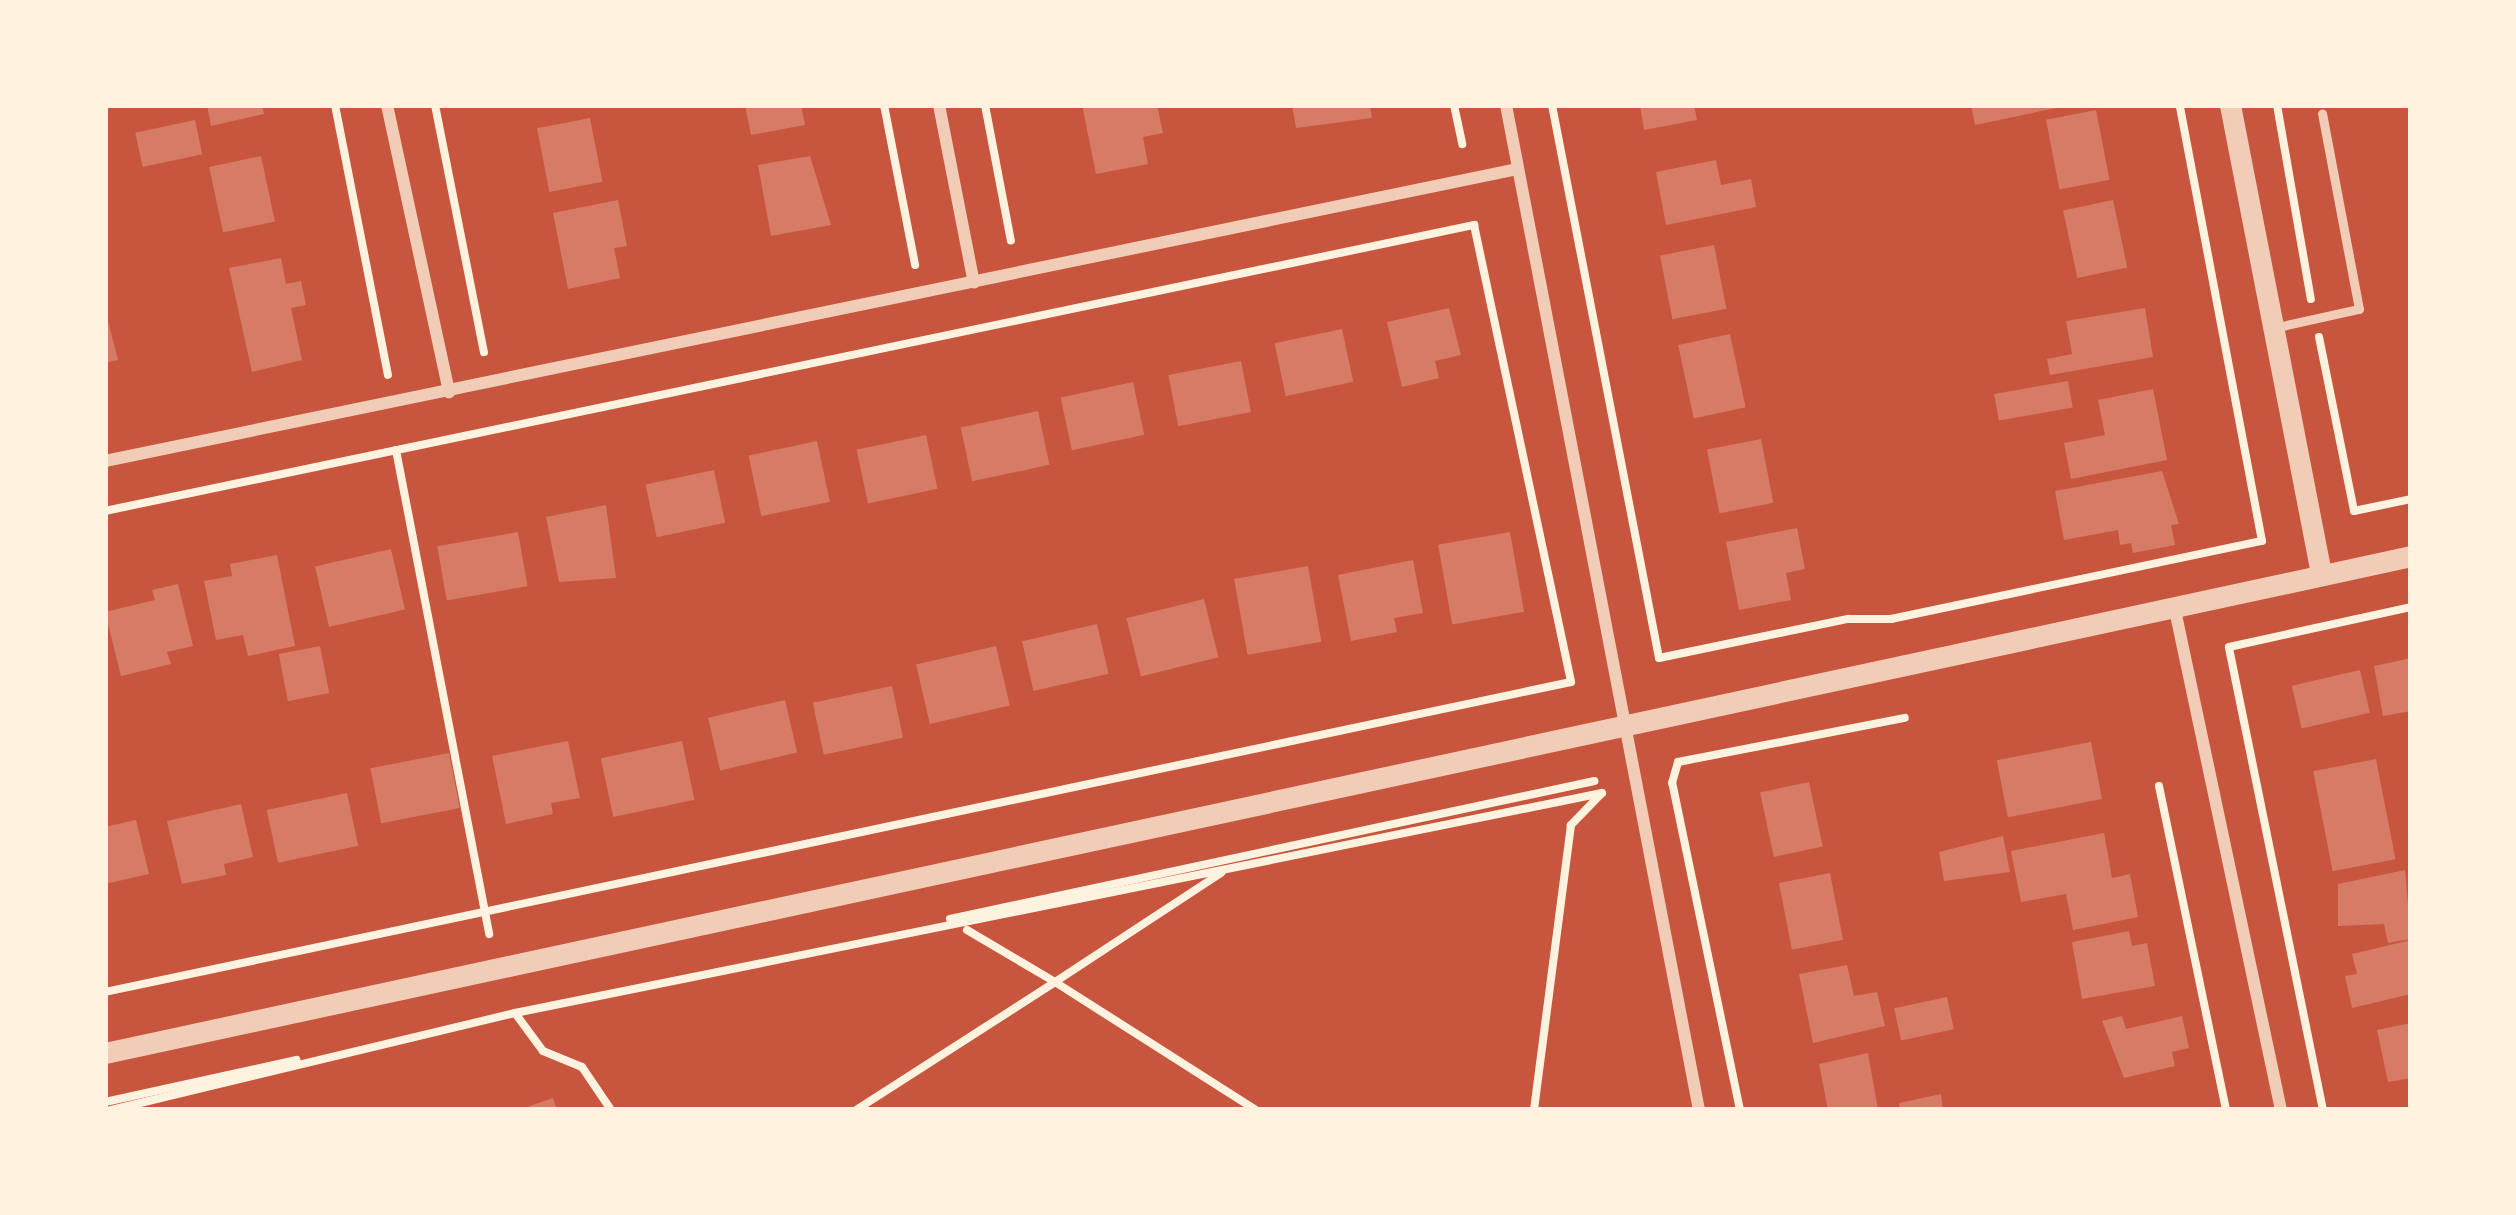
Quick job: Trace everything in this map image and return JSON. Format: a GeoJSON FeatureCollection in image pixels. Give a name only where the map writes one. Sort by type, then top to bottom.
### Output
{"type":"FeatureCollection","features":[{"type":"Feature","properties":{"kind":"street"},"geometry":{"type":"LineString","coordinates":[[387,105],[449,392]]}},
{"type":"Feature","properties":{"kind":"street"},"geometry":{"type":"LineString","coordinates":[[939,105],[974,283]]}},
{"type":"Feature","properties":{"kind":"street"},"geometry":{"type":"LineString","coordinates":[[1506,105],[1699,1110]]}},
{"type":"Feature","properties":{"kind":"street"},"geometry":{"type":"LineString","coordinates":[[2230,105],[2321,574]]}},
{"type":"Feature","properties":{"kind":"street"},"geometry":{"type":"LineString","coordinates":[[105,461],[1518,169]]}},
{"type":"Feature","properties":{"kind":"street"},"geometry":{"type":"LineString","coordinates":[[105,1053],[2411,556]]}},
{"type":"Feature","properties":{"kind":"street"},"geometry":{"type":"LineString","coordinates":[[2175,610],[2281,1110]]}},
{"type":"Feature","properties":{"kind":"lane"},"geometry":{"type":"LineString","coordinates":[[2273,328],[2359,309],[2323,112]]}},
{"type":"Feature","properties":{"kind":"path"},"geometry":{"type":"LineString","coordinates":[[335,105],[388,375]]}},
{"type":"Feature","properties":{"kind":"path"},"geometry":{"type":"LineString","coordinates":[[435,105],[484,352]]}},
{"type":"Feature","properties":{"kind":"path"},"geometry":{"type":"LineString","coordinates":[[884,105],[915,265]]}},
{"type":"Feature","properties":{"kind":"path"},"geometry":{"type":"LineString","coordinates":[[985,105],[1011,241]]}},
{"type":"Feature","properties":{"kind":"path"},"geometry":{"type":"LineString","coordinates":[[1454,105],[1462,144]]}},
{"type":"Feature","properties":{"kind":"path"},"geometry":{"type":"LineString","coordinates":[[1552,105],[1659,658],[1848,619],[1891,620],[2263,541],[2180,105]]}},
{"type":"Feature","properties":{"kind":"path"},"geometry":{"type":"LineString","coordinates":[[2277,105],[2354,511],[2411,499]]}},
{"type":"Feature","properties":{"kind":"path"},"geometry":{"type":"LineString","coordinates":[[105,511],[1474,225],[1571,682],[105,992]]}},
{"type":"Feature","properties":{"kind":"path"},"geometry":{"type":"LineString","coordinates":[[396,450],[489,934]]}},
{"type":"Feature","properties":{"kind":"path"},"geometry":{"type":"LineString","coordinates":[[2323,1110],[2229,647],[2411,607]]}},
{"type":"Feature","properties":{"kind":"path"},"geometry":{"type":"LineString","coordinates":[[1740,1110],[1672,783],[1678,763],[1905,718]]}},
{"type":"Feature","properties":{"kind":"path"},"geometry":{"type":"LineString","coordinates":[[105,1102],[1594,782]]}},
{"type":"Feature","properties":{"kind":"path"},"geometry":{"type":"LineString","coordinates":[[2159,786],[2227,1110]]}},
{"type":"Feature","properties":{"kind":"path"},"geometry":{"type":"LineString","coordinates":[[111,1110],[515,1012],[1602,794],[1571,825],[1534,1110]]}},
{"type":"Feature","properties":{"kind":"path"},"geometry":{"type":"LineString","coordinates":[[856,1110],[1227,868]]}},
{"type":"Feature","properties":{"kind":"path"},"geometry":{"type":"LineString","coordinates":[[967,930],[1256,1110]]}},
{"type":"Feature","properties":{"kind":"path"},"geometry":{"type":"LineString","coordinates":[[515,1012],[543,1051],[582,1067],[611,1110]]}},
{"type":"Feature","properties":{"kind":"building"},"geometry":{"type":"Polygon","coordinates":[[[207,105],[262,105],[264,114],[211,126],[207,105]]]}},
{"type":"Feature","properties":{"kind":"building"},"geometry":{"type":"Polygon","coordinates":[[[745,105],[801,105],[805,125],[751,135],[745,105]]]}},
{"type":"Feature","properties":{"kind":"building"},"geometry":{"type":"Polygon","coordinates":[[[1082,105],[1157,105],[1163,133],[1143,137],[1148,164],[1096,174],[1082,105]]]}},
{"type":"Feature","properties":{"kind":"building"},"geometry":{"type":"Polygon","coordinates":[[[1292,105],[1370,105],[1372,118],[1296,128],[1292,105]]]}},
{"type":"Feature","properties":{"kind":"building"},"geometry":{"type":"Polygon","coordinates":[[[1640,105],[1694,105],[1697,120],[1644,130],[1640,105]]]}},
{"type":"Feature","properties":{"kind":"building"},"geometry":{"type":"Polygon","coordinates":[[[1971,105],[2061,105],[2061,107],[1975,125],[1971,105]]]}},
{"type":"Feature","properties":{"kind":"building"},"geometry":{"type":"Polygon","coordinates":[[[2096,110],[2110,180],[2059,189],[2046,120],[2096,110]]]}},
{"type":"Feature","properties":{"kind":"building"},"geometry":{"type":"Polygon","coordinates":[[[590,118],[602,182],[549,192],[537,128],[590,118]]]}},
{"type":"Feature","properties":{"kind":"building"},"geometry":{"type":"Polygon","coordinates":[[[195,120],[202,154],[143,167],[135,133],[195,120]]]}},
{"type":"Feature","properties":{"kind":"building"},"geometry":{"type":"Polygon","coordinates":[[[261,156],[275,222],[223,233],[209,167],[261,156]]]}},
{"type":"Feature","properties":{"kind":"building"},"geometry":{"type":"Polygon","coordinates":[[[810,156],[831,225],[771,236],[758,165],[810,156]]]}},
{"type":"Feature","properties":{"kind":"building"},"geometry":{"type":"Polygon","coordinates":[[[1716,160],[1721,185],[1751,179],[1756,207],[1666,225],[1656,172],[1716,160]]]}},
{"type":"Feature","properties":{"kind":"building"},"geometry":{"type":"Polygon","coordinates":[[[618,200],[627,246],[614,248],[620,278],[568,289],[553,213],[618,200]]]}},
{"type":"Feature","properties":{"kind":"building"},"geometry":{"type":"Polygon","coordinates":[[[2113,200],[2127,267],[2077,278],[2063,211],[2113,200]]]}},
{"type":"Feature","properties":{"kind":"building"},"geometry":{"type":"Polygon","coordinates":[[[1714,245],[1726,309],[1672,319],[1660,255],[1714,245]]]}},
{"type":"Feature","properties":{"kind":"building"},"geometry":{"type":"Polygon","coordinates":[[[281,258],[286,284],[301,281],[306,305],[291,308],[302,360],[252,372],[229,268],[281,258]]]}},
{"type":"Feature","properties":{"kind":"building"},"geometry":{"type":"Polygon","coordinates":[[[1449,308],[1461,355],[1435,361],[1439,378],[1402,387],[1387,322],[1449,308]]]}},
{"type":"Feature","properties":{"kind":"building"},"geometry":{"type":"Polygon","coordinates":[[[2145,308],[2153,357],[2050,375],[2047,359],[2072,354],[2066,321],[2145,308]]]}},
{"type":"Feature","properties":{"kind":"building"},"geometry":{"type":"Polygon","coordinates":[[[105,309],[118,360],[105,363],[105,309]]]}},
{"type":"Feature","properties":{"kind":"building"},"geometry":{"type":"Polygon","coordinates":[[[1342,329],[1353,382],[1286,396],[1275,343],[1342,329]]]}},
{"type":"Feature","properties":{"kind":"building"},"geometry":{"type":"Polygon","coordinates":[[[1730,334],[1746,407],[1694,418],[1678,345],[1730,334]]]}},
{"type":"Feature","properties":{"kind":"building"},"geometry":{"type":"Polygon","coordinates":[[[1241,361],[1251,412],[1178,426],[1168,375],[1241,361]]]}},
{"type":"Feature","properties":{"kind":"building"},"geometry":{"type":"Polygon","coordinates":[[[2068,381],[2073,408],[1999,421],[1994,394],[2068,381]]]}},
{"type":"Feature","properties":{"kind":"building"},"geometry":{"type":"Polygon","coordinates":[[[1133,382],[1144,435],[1072,450],[1061,397],[1133,382]]]}},
{"type":"Feature","properties":{"kind":"building"},"geometry":{"type":"Polygon","coordinates":[[[2153,389],[2167,460],[2071,479],[2064,443],[2105,435],[2098,400],[2153,389]]]}},
{"type":"Feature","properties":{"kind":"building"},"geometry":{"type":"Polygon","coordinates":[[[1038,411],[1049,465],[972,481],[961,427],[1038,411]]]}},
{"type":"Feature","properties":{"kind":"building"},"geometry":{"type":"Polygon","coordinates":[[[926,435],[937,489],[868,504],[857,450],[926,435]]]}},
{"type":"Feature","properties":{"kind":"building"},"geometry":{"type":"Polygon","coordinates":[[[1761,439],[1773,503],[1719,513],[1707,449],[1761,439]]]}},
{"type":"Feature","properties":{"kind":"building"},"geometry":{"type":"Polygon","coordinates":[[[817,441],[830,502],[761,516],[749,456],[817,441]]]}},
{"type":"Feature","properties":{"kind":"building"},"geometry":{"type":"Polygon","coordinates":[[[714,470],[725,523],[657,537],[646,485],[714,470]]]}},
{"type":"Feature","properties":{"kind":"building"},"geometry":{"type":"Polygon","coordinates":[[[2162,471],[2179,524],[2171,525],[2175,545],[2133,553],[2131,543],[2120,545],[2118,530],[2064,540],[2055,491],[2162,471]]]}},
{"type":"Feature","properties":{"kind":"building"},"geometry":{"type":"Polygon","coordinates":[[[606,505],[616,578],[559,582],[546,517],[606,505]]]}},
{"type":"Feature","properties":{"kind":"building"},"geometry":{"type":"Polygon","coordinates":[[[1797,528],[1805,569],[1786,573],[1791,600],[1739,610],[1726,542],[1797,528]]]}},
{"type":"Feature","properties":{"kind":"building"},"geometry":{"type":"Polygon","coordinates":[[[518,532],[528,586],[447,600],[437,546],[518,532]]]}},
{"type":"Feature","properties":{"kind":"building"},"geometry":{"type":"Polygon","coordinates":[[[1510,532],[1524,612],[1452,624],[1438,545],[1510,532]]]}},
{"type":"Feature","properties":{"kind":"building"},"geometry":{"type":"Polygon","coordinates":[[[391,549],[405,609],[329,627],[315,567],[391,549]]]}},
{"type":"Feature","properties":{"kind":"building"},"geometry":{"type":"Polygon","coordinates":[[[277,555],[295,646],[248,656],[243,635],[216,640],[204,581],[232,576],[230,564],[277,555]]]}},
{"type":"Feature","properties":{"kind":"building"},"geometry":{"type":"Polygon","coordinates":[[[1413,560],[1423,613],[1394,618],[1397,632],[1351,641],[1338,575],[1413,560]]]}},
{"type":"Feature","properties":{"kind":"building"},"geometry":{"type":"Polygon","coordinates":[[[1308,566],[1321,642],[1248,655],[1234,579],[1308,566]]]}},
{"type":"Feature","properties":{"kind":"building"},"geometry":{"type":"Polygon","coordinates":[[[178,584],[193,646],[167,652],[171,664],[121,676],[105,612],[155,600],[152,590],[178,584]]]}},
{"type":"Feature","properties":{"kind":"building"},"geometry":{"type":"Polygon","coordinates":[[[1204,599],[1219,657],[1141,677],[1126,618],[1204,599]]]}},
{"type":"Feature","properties":{"kind":"building"},"geometry":{"type":"Polygon","coordinates":[[[1097,624],[1108,674],[1033,691],[1022,641],[1097,624]]]}},
{"type":"Feature","properties":{"kind":"building"},"geometry":{"type":"Polygon","coordinates":[[[320,646],[329,693],[288,701],[279,654],[320,646]]]}},
{"type":"Feature","properties":{"kind":"building"},"geometry":{"type":"Polygon","coordinates":[[[996,646],[1010,705],[930,724],[916,664],[996,646]]]}},
{"type":"Feature","properties":{"kind":"building"},"geometry":{"type":"Polygon","coordinates":[[[2411,658],[2411,711],[2383,716],[2374,666],[2411,658]]]}},
{"type":"Feature","properties":{"kind":"building"},"geometry":{"type":"Polygon","coordinates":[[[2360,670],[2370,713],[2302,729],[2292,686],[2360,670]]]}},
{"type":"Feature","properties":{"kind":"building"},"geometry":{"type":"Polygon","coordinates":[[[892,686],[903,738],[824,755],[813,703],[892,686]]]}},
{"type":"Feature","properties":{"kind":"building"},"geometry":{"type":"Polygon","coordinates":[[[785,700],[797,753],[720,770],[708,718],[785,700]]]}},
{"type":"Feature","properties":{"kind":"building"},"geometry":{"type":"Polygon","coordinates":[[[568,741],[580,798],[551,803],[553,814],[506,824],[492,756],[568,741]]]}},
{"type":"Feature","properties":{"kind":"building"},"geometry":{"type":"Polygon","coordinates":[[[682,741],[694,800],[613,817],[601,758],[682,741]]]}},
{"type":"Feature","properties":{"kind":"building"},"geometry":{"type":"Polygon","coordinates":[[[2091,742],[2102,799],[2008,817],[1997,760],[2091,742]]]}},
{"type":"Feature","properties":{"kind":"building"},"geometry":{"type":"Polygon","coordinates":[[[449,753],[460,808],[381,823],[370,768],[449,753]]]}},
{"type":"Feature","properties":{"kind":"building"},"geometry":{"type":"Polygon","coordinates":[[[2376,759],[2395,859],[2333,871],[2313,771],[2376,759]]]}},
{"type":"Feature","properties":{"kind":"building"},"geometry":{"type":"Polygon","coordinates":[[[1809,782],[1823,847],[1774,857],[1760,792],[1809,782]]]}},
{"type":"Feature","properties":{"kind":"building"},"geometry":{"type":"Polygon","coordinates":[[[347,793],[358,846],[278,863],[267,810],[347,793]]]}},
{"type":"Feature","properties":{"kind":"building"},"geometry":{"type":"Polygon","coordinates":[[[241,804],[253,857],[224,864],[226,875],[182,884],[167,821],[241,804]]]}},
{"type":"Feature","properties":{"kind":"building"},"geometry":{"type":"Polygon","coordinates":[[[136,820],[149,874],[105,884],[105,827],[136,820]]]}},
{"type":"Feature","properties":{"kind":"building"},"geometry":{"type":"Polygon","coordinates":[[[2104,833],[2112,878],[2130,874],[2138,917],[2073,930],[2066,894],[2021,902],[2011,851],[2104,833]]]}},
{"type":"Feature","properties":{"kind":"building"},"geometry":{"type":"Polygon","coordinates":[[[2003,836],[2010,872],[1944,881],[1939,852],[2003,836]]]}},
{"type":"Feature","properties":{"kind":"building"},"geometry":{"type":"Polygon","coordinates":[[[2405,870],[2411,939],[2388,943],[2384,924],[2338,926],[2338,884],[2405,870]]]}},
{"type":"Feature","properties":{"kind":"building"},"geometry":{"type":"Polygon","coordinates":[[[1830,873],[1843,940],[1792,950],[1779,883],[1830,873]]]}},
{"type":"Feature","properties":{"kind":"building"},"geometry":{"type":"Polygon","coordinates":[[[2129,931],[2132,946],[2147,943],[2155,986],[2082,999],[2072,942],[2129,931]]]}},
{"type":"Feature","properties":{"kind":"building"},"geometry":{"type":"Polygon","coordinates":[[[2411,940],[2411,994],[2352,1008],[2345,976],[2357,974],[2352,954],[2411,940]]]}},
{"type":"Feature","properties":{"kind":"building"},"geometry":{"type":"Polygon","coordinates":[[[1847,965],[1854,996],[1877,992],[1885,1026],[1813,1043],[1799,974],[1847,965]]]}},
{"type":"Feature","properties":{"kind":"building"},"geometry":{"type":"Polygon","coordinates":[[[1947,997],[1954,1029],[1901,1041],[1894,1008],[1947,997]]]}},
{"type":"Feature","properties":{"kind":"building"},"geometry":{"type":"Polygon","coordinates":[[[2122,1016],[2126,1029],[2182,1016],[2189,1048],[2172,1052],[2175,1066],[2124,1078],[2102,1021],[2122,1016]]]}},
{"type":"Feature","properties":{"kind":"building"},"geometry":{"type":"Polygon","coordinates":[[[2411,1023],[2411,1078],[2388,1082],[2377,1030],[2411,1023]]]}},
{"type":"Feature","properties":{"kind":"building"},"geometry":{"type":"Polygon","coordinates":[[[1868,1053],[1878,1110],[1828,1110],[1819,1064],[1868,1053]]]}},
{"type":"Feature","properties":{"kind":"building"},"geometry":{"type":"Polygon","coordinates":[[[1941,1094],[1943,1110],[1900,1110],[1899,1103],[1941,1094]]]}},
{"type":"Feature","properties":{"kind":"building"},"geometry":{"type":"Polygon","coordinates":[[[553,1098],[557,1110],[521,1110],[521,1109],[553,1098]]]}}]}
